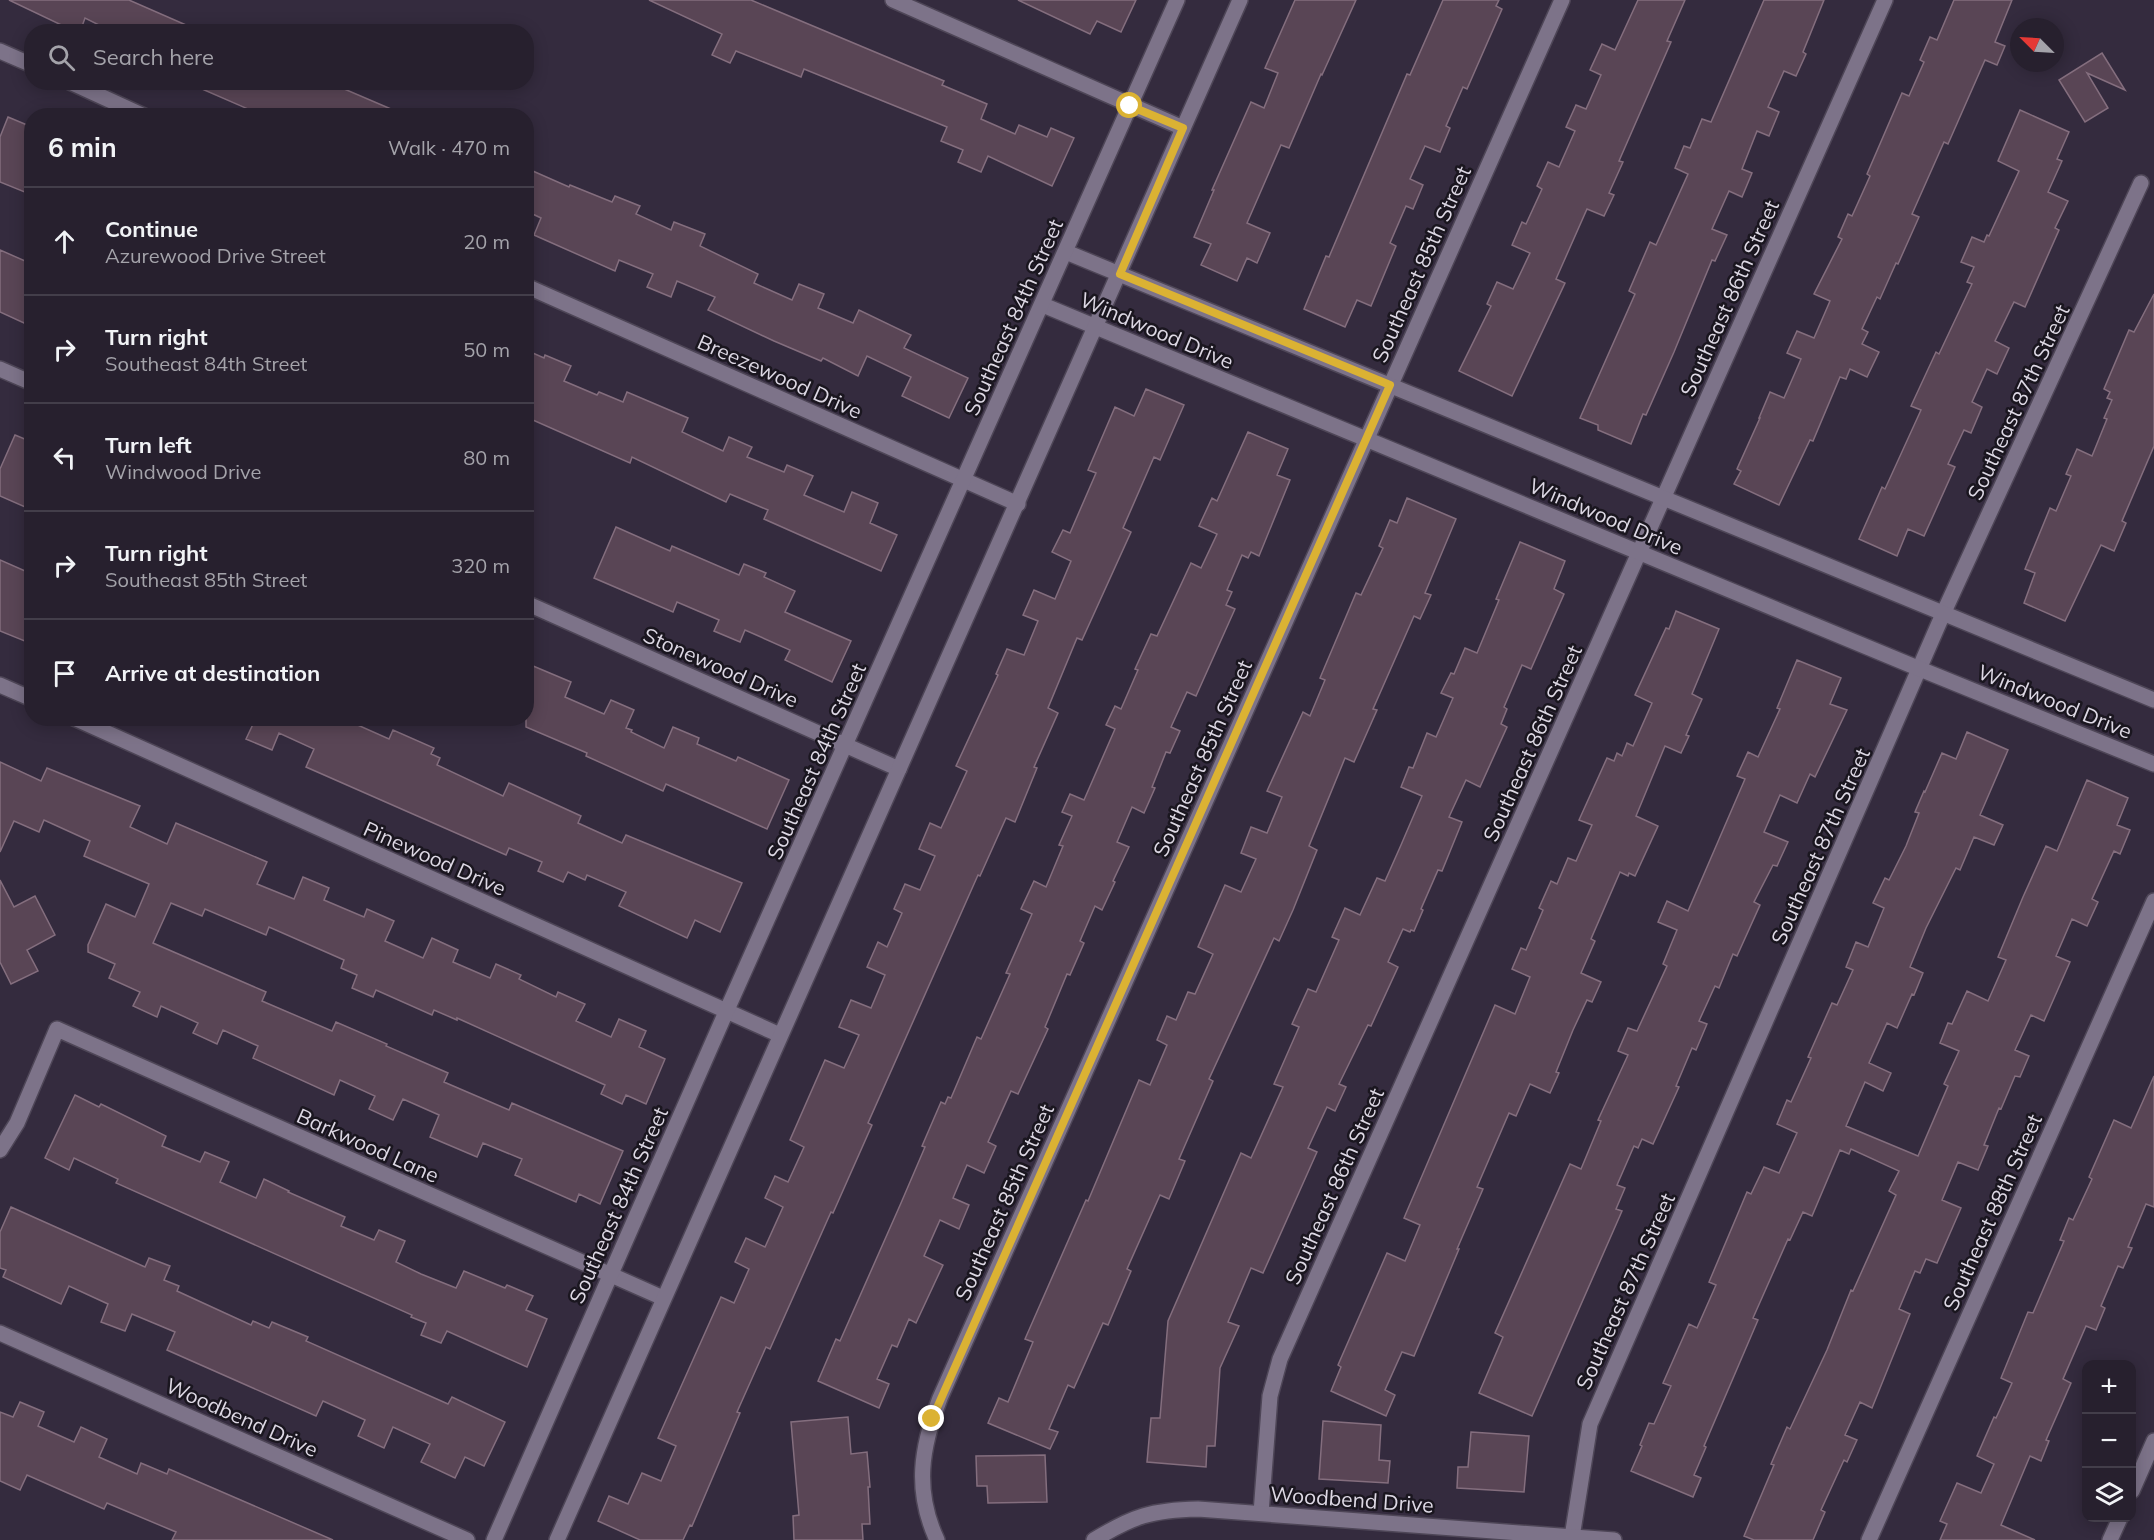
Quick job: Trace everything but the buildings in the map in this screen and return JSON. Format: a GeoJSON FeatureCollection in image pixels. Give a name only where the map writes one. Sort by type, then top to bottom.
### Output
{"type":"FeatureCollection","features":[{"type":"Feature","properties":{"kind":"street"},"geometry":{"type":"LineString","coordinates":[[893,0],[1183,128]]}},
{"type":"Feature","properties":{"kind":"street","name":"Southeast 84th Street"},"geometry":{"type":"LineString","coordinates":[[494,1540],[726,1012],[1177,0]]}},
{"type":"Feature","properties":{"kind":"street"},"geometry":{"type":"LineString","coordinates":[[557,1540],[1240,0]]}},
{"type":"Feature","properties":{"kind":"street","name":"Southeast 85th Street"},"geometry":{"type":"LineString","coordinates":[[937,1540],[924,1503],[921,1479],[922,1457],[940,1398],[1562,0]]}},
{"type":"Feature","properties":{"kind":"street","name":"Southeast 86th Street"},"geometry":{"type":"LineString","coordinates":[[1261,1513],[1270,1396],[1280,1359],[1884,0]]}},
{"type":"Feature","properties":{"kind":"street"},"geometry":{"type":"LineString","coordinates":[[0,51],[24,62]]}},
{"type":"Feature","properties":{"kind":"street"},"geometry":{"type":"LineString","coordinates":[[87,90],[127,108]]}},
{"type":"Feature","properties":{"kind":"street","name":"Southeast 87th Street"},"geometry":{"type":"LineString","coordinates":[[1572,1538],[1590,1424],[1944,614],[2141,183]]}},
{"type":"Feature","properties":{"kind":"street","name":"Windwood Drive"},"geometry":{"type":"LineString","coordinates":[[1066,252],[2154,700]]}},
{"type":"Feature","properties":{"kind":"street","name":"Breezewood Drive"},"geometry":{"type":"LineString","coordinates":[[534,290],[1018,504]]}},
{"type":"Feature","properties":{"kind":"street","name":"Windwood Drive"},"geometry":{"type":"LineString","coordinates":[[1043,305],[2154,764]]}},
{"type":"Feature","properties":{"kind":"street"},"geometry":{"type":"LineString","coordinates":[[0,369],[24,380]]}},
{"type":"Feature","properties":{"kind":"street","name":"Stonewood Drive"},"geometry":{"type":"LineString","coordinates":[[534,607],[899,769]]}},
{"type":"Feature","properties":{"kind":"street"},"geometry":{"type":"LineString","coordinates":[[0,685],[24,696]]}},
{"type":"Feature","properties":{"kind":"street","name":"Pinewood Drive"},"geometry":{"type":"LineString","coordinates":[[92,726],[780,1035]]}},
{"type":"Feature","properties":{"kind":"street","name":"Southeast 88th Street"},"geometry":{"type":"LineString","coordinates":[[1869,1540],[2154,901]]}},
{"type":"Feature","properties":{"kind":"street","name":"Barkwood Lane"},"geometry":{"type":"LineString","coordinates":[[0,1150],[17,1123],[57,1029],[663,1298]]}},
{"type":"Feature","properties":{"kind":"street","name":"Woodbend Drive"},"geometry":{"type":"LineString","coordinates":[[0,1333],[467,1540]]}},
{"type":"Feature","properties":{"kind":"street"},"geometry":{"type":"LineString","coordinates":[[2136,1482],[2154,1441]]}},
{"type":"Feature","properties":{"kind":"street","name":"Woodbend Drive"},"geometry":{"type":"LineString","coordinates":[[1094,1540],[1144,1514],[1166,1510],[1198,1509],[1614,1540]]}},
{"type":"Feature","properties":{"kind":"street"},"geometry":{"type":"LineString","coordinates":[[2110,1540],[2118,1522]]}},
{"type":"Feature","properties":{"kind":"route"},"geometry":{"type":"LineString","coordinates":[[932,1419],[1390,385],[1120,274],[1183,128],[1130,106]]}}]}
